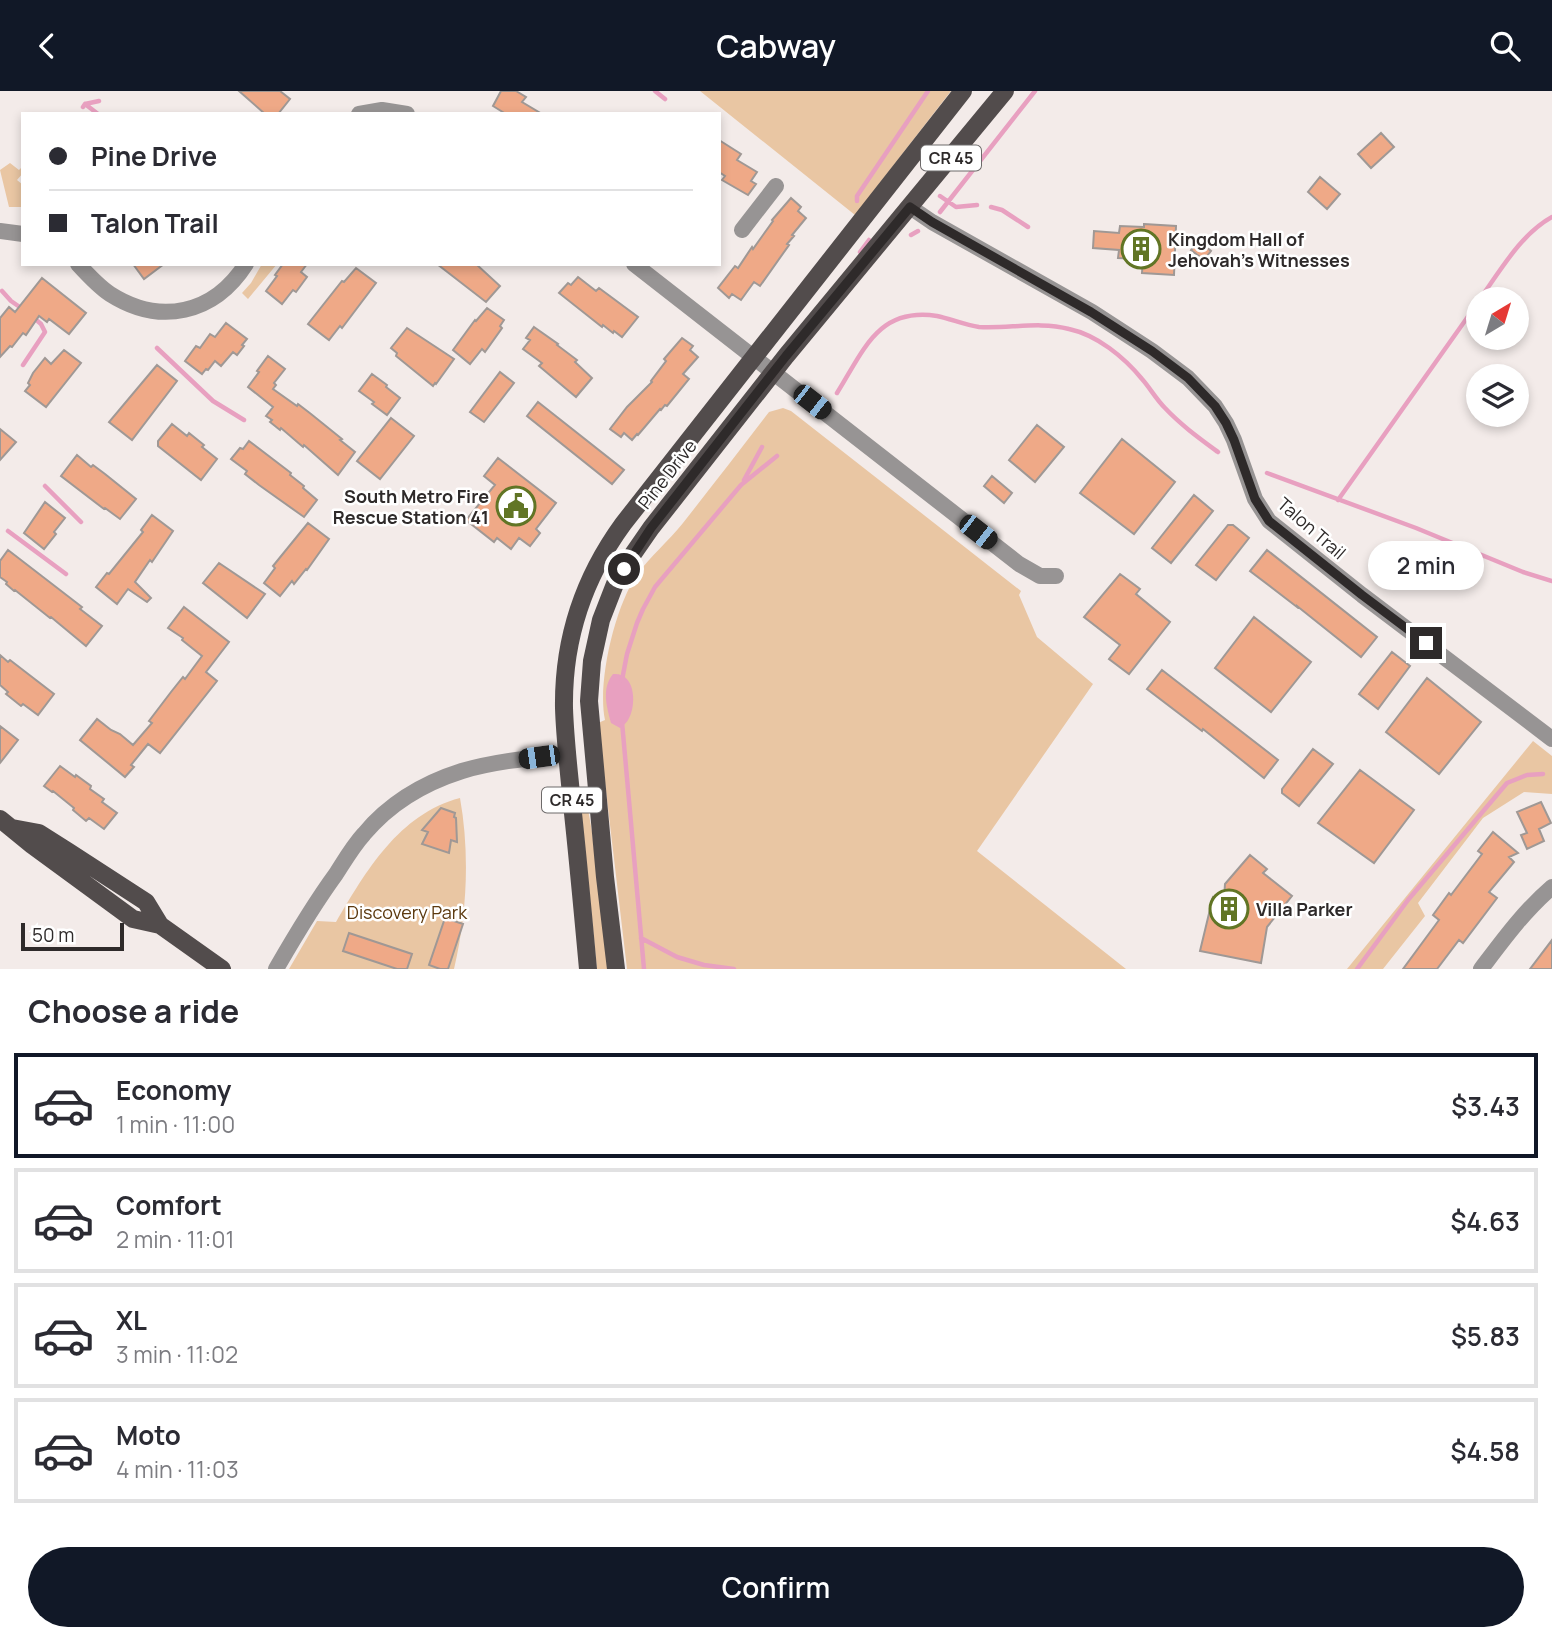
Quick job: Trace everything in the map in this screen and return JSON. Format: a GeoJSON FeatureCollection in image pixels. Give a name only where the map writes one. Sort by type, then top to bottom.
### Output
{"type":"FeatureCollection","features":[{"type":"Feature","properties":{"kind":"main road","name":"Pine Drive"},"geometry":{"type":"LineString","coordinates":[[588,969],[564,705],[567,657],[576,615],[587,585],[606,548],[623,524],[963,91]]}},
{"type":"Feature","properties":{"kind":"main road","name":"Pine Drive"},"geometry":{"type":"LineString","coordinates":[[616,969],[590,712],[590,674],[601,619],[615,584],[639,546],[774,372],[1005,91]]}},
{"type":"Feature","properties":{"kind":"main road"},"geometry":{"type":"LineString","coordinates":[[6,824],[133,919],[160,925],[222,969]]}},
{"type":"Feature","properties":{"kind":"street"},"geometry":{"type":"LineString","coordinates":[[370,112],[394,112]]}},
{"type":"Feature","properties":{"kind":"street"},"geometry":{"type":"LineString","coordinates":[[741,230],[776,186]]}},
{"type":"Feature","properties":{"kind":"street","name":"Talon Trail"},"geometry":{"type":"LineString","coordinates":[[910,207],[1091,312],[1188,378],[1215,406],[1226,423],[1255,499],[1269,521],[1552,739]]}},
{"type":"Feature","properties":{"kind":"street"},"geometry":{"type":"LineString","coordinates":[[0,231],[21,234]]}},
{"type":"Feature","properties":{"kind":"street"},"geometry":{"type":"LineString","coordinates":[[80,266],[118,299],[157,312],[185,309],[208,302],[228,288],[244,266]]}},
{"type":"Feature","properties":{"kind":"street"},"geometry":{"type":"LineString","coordinates":[[637,266],[1024,568],[1040,576],[1055,576]]}},
{"type":"Feature","properties":{"kind":"street"},"geometry":{"type":"LineString","coordinates":[[276,969],[309,912],[354,847],[373,825],[399,803],[431,783],[466,770],[495,763],[568,754]]}},
{"type":"Feature","properties":{"kind":"street"},"geometry":{"type":"LineString","coordinates":[[1480,969],[1522,916],[1552,887]]}},
{"type":"Feature","properties":{"kind":"green space"},"geometry":{"type":"Polygon","coordinates":[[[700,91],[951,91],[855,215],[700,91]]]}},
{"type":"Feature","properties":{"kind":"green space"},"geometry":{"type":"Polygon","coordinates":[[[10,163],[19,170],[21,168],[21,175],[17,180],[21,183],[21,207],[9,207],[0,170],[10,163]]]}},
{"type":"Feature","properties":{"kind":"green space"},"geometry":{"type":"Polygon","coordinates":[[[261,266],[275,266],[248,299],[242,293],[261,266]]]}},
{"type":"Feature","properties":{"kind":"green space"},"geometry":{"type":"Polygon","coordinates":[[[783,408],[791,411],[1021,591],[1019,595],[1037,637],[1093,684],[977,851],[1126,969],[627,969],[598,723],[605,720],[603,704],[606,666],[615,625],[629,589],[642,568],[683,523],[769,412],[783,408]]]}},
{"type":"Feature","properties":{"kind":"green space"},"geometry":{"type":"Polygon","coordinates":[[[1533,741],[1552,756],[1552,794],[1524,792],[1483,818],[1418,903],[1425,916],[1383,969],[1347,969],[1533,741]]]}},
{"type":"Feature","properties":{"kind":"green space","name":"Discovery Park"},"geometry":{"type":"Polygon","coordinates":[[[460,798],[466,884],[454,969],[289,969],[317,921],[336,922],[372,865],[402,831],[438,806],[460,798]]]}},
{"type":"Feature","properties":{"kind":"green space"},"geometry":{"type":"Polygon","coordinates":[[[580,798],[586,798],[592,832],[608,969],[597,969],[580,798]]]}},
{"type":"Feature","properties":{"kind":"shaded area"},"geometry":{"type":"Polygon","coordinates":[[[613,674],[626,678],[632,691],[631,714],[620,728],[611,723],[607,704],[607,686],[613,674]]]}},
{"type":"Feature","properties":{"kind":"building"},"geometry":{"type":"Polygon","coordinates":[[[239,91],[280,91],[290,99],[280,112],[263,112],[239,91]]]}},
{"type":"Feature","properties":{"kind":"building"},"geometry":{"type":"Polygon","coordinates":[[[501,91],[516,91],[526,97],[522,102],[539,112],[503,112],[493,106],[501,91]]]}},
{"type":"Feature","properties":{"kind":"building"},"geometry":{"type":"Polygon","coordinates":[[[1381,133],[1394,147],[1371,168],[1358,154],[1381,133]]]}},
{"type":"Feature","properties":{"kind":"building"},"geometry":{"type":"Polygon","coordinates":[[[721,141],[741,154],[737,160],[757,172],[751,181],[756,184],[748,195],[722,180],[725,176],[721,173],[721,141]]]}},
{"type":"Feature","properties":{"kind":"building"},"geometry":{"type":"Polygon","coordinates":[[[1320,177],[1340,194],[1327,209],[1308,192],[1320,177]]]}},
{"type":"Feature","properties":{"kind":"building"},"geometry":{"type":"Polygon","coordinates":[[[791,198],[801,207],[798,211],[806,218],[760,286],[754,282],[741,300],[732,294],[729,298],[718,288],[735,266],[738,268],[791,198]]]}},
{"type":"Feature","properties":{"kind":"building","name":"Kingdom Hall of Jehovah's Witnesses"},"geometry":{"type":"Polygon","coordinates":[[[1144,224],[1176,226],[1174,275],[1142,273],[1143,259],[1118,258],[1119,250],[1093,248],[1094,231],[1119,233],[1120,226],[1144,227],[1144,224]]]}},
{"type":"Feature","properties":{"kind":"building"},"geometry":{"type":"Polygon","coordinates":[[[1199,241],[1211,251],[1204,260],[1191,250],[1199,241]]]}},
{"type":"Feature","properties":{"kind":"building"},"geometry":{"type":"Polygon","coordinates":[[[134,266],[161,266],[144,279],[134,266]]]}},
{"type":"Feature","properties":{"kind":"building"},"geometry":{"type":"Polygon","coordinates":[[[282,266],[306,266],[301,272],[307,277],[296,292],[293,290],[282,304],[266,291],[277,276],[275,275],[282,266]]]}},
{"type":"Feature","properties":{"kind":"building"},"geometry":{"type":"Polygon","coordinates":[[[440,266],[478,266],[500,286],[486,302],[440,266]]]}},
{"type":"Feature","properties":{"kind":"building"},"geometry":{"type":"Polygon","coordinates":[[[356,268],[376,283],[342,328],[340,326],[329,340],[308,324],[342,281],[356,268]]]}},
{"type":"Feature","properties":{"kind":"building"},"geometry":{"type":"Polygon","coordinates":[[[578,277],[596,291],[599,288],[638,317],[622,337],[603,325],[602,327],[559,293],[578,277]]]}},
{"type":"Feature","properties":{"kind":"building"},"geometry":{"type":"Polygon","coordinates":[[[42,278],[86,313],[69,334],[49,319],[47,322],[39,316],[26,335],[23,333],[0,357],[0,318],[9,307],[15,312],[42,278]]]}},
{"type":"Feature","properties":{"kind":"building"},"geometry":{"type":"Polygon","coordinates":[[[487,308],[504,320],[500,326],[502,328],[485,352],[482,349],[470,364],[453,350],[487,308]]]}},
{"type":"Feature","properties":{"kind":"building"},"geometry":{"type":"Polygon","coordinates":[[[226,323],[247,339],[242,345],[244,346],[237,355],[233,352],[221,366],[215,361],[202,374],[185,361],[196,346],[200,348],[210,334],[215,337],[226,323]]]}},
{"type":"Feature","properties":{"kind":"building"},"geometry":{"type":"Polygon","coordinates":[[[534,327],[577,360],[575,362],[592,378],[576,397],[539,366],[542,363],[523,349],[530,340],[526,338],[534,327]]]}},
{"type":"Feature","properties":{"kind":"building"},"geometry":{"type":"Polygon","coordinates":[[[407,328],[454,359],[433,386],[396,356],[397,353],[391,348],[407,328]]]}},
{"type":"Feature","properties":{"kind":"building"},"geometry":{"type":"Polygon","coordinates":[[[682,338],[693,346],[690,350],[698,357],[683,374],[689,379],[638,435],[632,440],[624,433],[621,437],[610,429],[652,382],[666,361],[664,359],[682,338]]]}},
{"type":"Feature","properties":{"kind":"building"},"geometry":{"type":"Polygon","coordinates":[[[64,350],[81,363],[46,407],[25,391],[30,385],[28,383],[33,373],[45,358],[51,364],[64,350]]]}},
{"type":"Feature","properties":{"kind":"building"},"geometry":{"type":"Polygon","coordinates":[[[268,356],[285,369],[274,383],[276,385],[273,389],[297,406],[298,404],[355,452],[338,475],[304,445],[303,447],[270,422],[272,420],[266,416],[273,407],[248,387],[268,356]]]}},
{"type":"Feature","properties":{"kind":"building"},"geometry":{"type":"Polygon","coordinates":[[[157,365],[177,381],[132,440],[109,422],[157,365]]]}},
{"type":"Feature","properties":{"kind":"building"},"geometry":{"type":"Polygon","coordinates":[[[500,372],[514,383],[484,422],[470,412],[500,372]]]}},
{"type":"Feature","properties":{"kind":"building"},"geometry":{"type":"Polygon","coordinates":[[[372,374],[400,398],[387,415],[359,391],[372,374]]]}},
{"type":"Feature","properties":{"kind":"building"},"geometry":{"type":"Polygon","coordinates":[[[538,402],[624,470],[612,484],[527,416],[538,402]]]}},
{"type":"Feature","properties":{"kind":"building"},"geometry":{"type":"Polygon","coordinates":[[[391,418],[414,436],[380,479],[357,461],[391,418]]]}},
{"type":"Feature","properties":{"kind":"building"},"geometry":{"type":"Polygon","coordinates":[[[172,424],[187,436],[189,433],[217,459],[201,480],[158,446],[158,441],[172,424]]]}},
{"type":"Feature","properties":{"kind":"building"},"geometry":{"type":"Polygon","coordinates":[[[1037,425],[1064,447],[1035,482],[1009,460],[1037,425]]]}},
{"type":"Feature","properties":{"kind":"building"},"geometry":{"type":"Polygon","coordinates":[[[0,429],[16,442],[0,460],[0,429]]]}},
{"type":"Feature","properties":{"kind":"building"},"geometry":{"type":"Polygon","coordinates":[[[1122,439],[1175,482],[1134,534],[1080,493],[1122,439]]]}},
{"type":"Feature","properties":{"kind":"building"},"geometry":{"type":"Polygon","coordinates":[[[249,441],[291,473],[290,475],[317,500],[304,517],[245,474],[247,471],[231,459],[249,441]]]}},
{"type":"Feature","properties":{"kind":"building"},"geometry":{"type":"Polygon","coordinates":[[[77,455],[136,499],[120,519],[61,476],[77,455]]]}},
{"type":"Feature","properties":{"kind":"building","name":"South Metro Fire Rescue Station 41"},"geometry":{"type":"Polygon","coordinates":[[[498,458],[556,503],[536,529],[540,533],[530,546],[519,538],[511,549],[497,538],[494,542],[466,520],[495,485],[484,476],[498,458]]]}},
{"type":"Feature","properties":{"kind":"building"},"geometry":{"type":"Polygon","coordinates":[[[992,476],[1012,493],[1004,503],[984,486],[992,476]]]}},
{"type":"Feature","properties":{"kind":"building"},"geometry":{"type":"Polygon","coordinates":[[[1194,495],[1213,511],[1171,563],[1152,548],[1194,495]]]}},
{"type":"Feature","properties":{"kind":"building"},"geometry":{"type":"Polygon","coordinates":[[[45,502],[65,518],[44,549],[24,533],[45,502]]]}},
{"type":"Feature","properties":{"kind":"building"},"geometry":{"type":"Polygon","coordinates":[[[152,515],[173,531],[135,582],[151,598],[147,602],[128,589],[117,604],[96,587],[143,532],[141,530],[152,515]]]}},
{"type":"Feature","properties":{"kind":"building"},"geometry":{"type":"Polygon","coordinates":[[[308,523],[329,539],[307,570],[294,584],[292,581],[280,596],[264,583],[275,568],[273,566],[308,523]]]}},
{"type":"Feature","properties":{"kind":"building"},"geometry":{"type":"Polygon","coordinates":[[[1228,525],[1233,525],[1249,538],[1216,580],[1196,565],[1228,525]]]}},
{"type":"Feature","properties":{"kind":"building"},"geometry":{"type":"Polygon","coordinates":[[[8,550],[82,607],[80,609],[102,626],[86,646],[14,591],[0,577],[0,561],[8,550]]]}},
{"type":"Feature","properties":{"kind":"building"},"geometry":{"type":"Polygon","coordinates":[[[1267,550],[1377,637],[1361,657],[1250,571],[1267,550]]]}},
{"type":"Feature","properties":{"kind":"building"},"geometry":{"type":"Polygon","coordinates":[[[219,563],[265,594],[247,618],[203,583],[219,563]]]}},
{"type":"Feature","properties":{"kind":"building"},"geometry":{"type":"Polygon","coordinates":[[[1120,574],[1140,589],[1136,594],[1170,622],[1129,674],[1109,659],[1120,645],[1084,617],[1120,574]]]}},
{"type":"Feature","properties":{"kind":"building"},"geometry":{"type":"Polygon","coordinates":[[[184,607],[229,642],[206,672],[217,681],[160,753],[148,744],[125,777],[80,740],[97,719],[133,745],[152,723],[149,721],[202,656],[168,628],[184,607]]]}},
{"type":"Feature","properties":{"kind":"building"},"geometry":{"type":"Polygon","coordinates":[[[1254,617],[1311,662],[1271,712],[1215,668],[1254,617]]]}},
{"type":"Feature","properties":{"kind":"building"},"geometry":{"type":"Polygon","coordinates":[[[1392,652],[1410,666],[1378,709],[1359,694],[1392,652]]]}},
{"type":"Feature","properties":{"kind":"building"},"geometry":{"type":"Polygon","coordinates":[[[0,655],[54,694],[38,715],[23,704],[21,706],[6,694],[8,692],[0,685],[0,655]]]}},
{"type":"Feature","properties":{"kind":"building"},"geometry":{"type":"Polygon","coordinates":[[[1162,670],[1278,760],[1264,778],[1147,689],[1162,670]]]}},
{"type":"Feature","properties":{"kind":"building"},"geometry":{"type":"Polygon","coordinates":[[[1427,678],[1481,722],[1439,774],[1386,732],[1427,678]]]}},
{"type":"Feature","properties":{"kind":"building"},"geometry":{"type":"Polygon","coordinates":[[[0,726],[18,740],[0,763],[0,726]]]}},
{"type":"Feature","properties":{"kind":"building"},"geometry":{"type":"Polygon","coordinates":[[[1313,749],[1333,764],[1299,806],[1282,793],[1282,789],[1313,749]]]}},
{"type":"Feature","properties":{"kind":"building"},"geometry":{"type":"Polygon","coordinates":[[[60,766],[91,786],[90,789],[104,799],[102,802],[117,813],[104,829],[89,818],[86,821],[74,808],[44,786],[60,766]]]}},
{"type":"Feature","properties":{"kind":"building"},"geometry":{"type":"Polygon","coordinates":[[[1360,770],[1414,810],[1374,863],[1318,823],[1360,770]]]}},
{"type":"Feature","properties":{"kind":"building"},"geometry":{"type":"Polygon","coordinates":[[[1541,802],[1551,823],[1539,829],[1544,841],[1527,849],[1521,835],[1527,833],[1517,812],[1541,802]]]}},
{"type":"Feature","properties":{"kind":"building"},"geometry":{"type":"Polygon","coordinates":[[[441,808],[455,813],[456,818],[457,842],[451,840],[449,853],[422,844],[428,832],[422,830],[441,808]]]}},
{"type":"Feature","properties":{"kind":"building"},"geometry":{"type":"Polygon","coordinates":[[[1493,832],[1518,853],[1509,857],[1514,862],[1489,892],[1497,898],[1463,943],[1459,940],[1437,969],[1403,969],[1439,920],[1433,915],[1482,854],[1478,851],[1493,832]]]}},
{"type":"Feature","properties":{"kind":"building","name":"Villa Parker"},"geometry":{"type":"Polygon","coordinates":[[[1250,855],[1267,869],[1263,873],[1292,896],[1267,927],[1261,963],[1200,951],[1213,897],[1224,899],[1225,884],[1250,855]]]}},
{"type":"Feature","properties":{"kind":"building"},"geometry":{"type":"Polygon","coordinates":[[[445,918],[463,924],[448,969],[440,969],[429,965],[445,918]]]}},
{"type":"Feature","properties":{"kind":"building"},"geometry":{"type":"Polygon","coordinates":[[[349,933],[412,954],[407,969],[397,969],[343,951],[349,933]]]}},
{"type":"Feature","properties":{"kind":"building"},"geometry":{"type":"Polygon","coordinates":[[[1552,940],[1552,969],[1530,969],[1552,940]]]}},
{"type":"Feature","properties":{"kind":"waterway"},"geometry":{"type":"LineString","coordinates":[[655,91],[665,99]]}},
{"type":"Feature","properties":{"kind":"waterway"},"geometry":{"type":"LineString","coordinates":[[857,201],[857,196],[928,91]]}},
{"type":"Feature","properties":{"kind":"waterway"},"geometry":{"type":"LineString","coordinates":[[940,212],[1035,91]]}},
{"type":"Feature","properties":{"kind":"waterway"},"geometry":{"type":"LineString","coordinates":[[83,107],[85,104],[99,101]]}},
{"type":"Feature","properties":{"kind":"waterway"},"geometry":{"type":"LineString","coordinates":[[85,104],[95,112]]}},
{"type":"Feature","properties":{"kind":"waterway"},"geometry":{"type":"LineString","coordinates":[[940,196],[956,207],[977,205]]}},
{"type":"Feature","properties":{"kind":"waterway"},"geometry":{"type":"LineString","coordinates":[[991,207],[1002,210],[1028,227]]}},
{"type":"Feature","properties":{"kind":"waterway"},"geometry":{"type":"LineString","coordinates":[[1488,287],[1530,233],[1552,217]]}},
{"type":"Feature","properties":{"kind":"waterway"},"geometry":{"type":"LineString","coordinates":[[911,235],[918,231]]}},
{"type":"Feature","properties":{"kind":"waterway"},"geometry":{"type":"LineString","coordinates":[[860,252],[869,240]]}},
{"type":"Feature","properties":{"kind":"waterway"},"geometry":{"type":"LineString","coordinates":[[2,291],[24,310]]}},
{"type":"Feature","properties":{"kind":"waterway"},"geometry":{"type":"LineString","coordinates":[[837,393],[875,335],[900,318],[937,316],[979,327],[1058,327],[1090,336],[1118,355],[1171,414],[1218,452]]}},
{"type":"Feature","properties":{"kind":"waterway"},"geometry":{"type":"LineString","coordinates":[[23,365],[45,332],[34,318]]}},
{"type":"Feature","properties":{"kind":"waterway"},"geometry":{"type":"LineString","coordinates":[[1338,500],[1466,319]]}},
{"type":"Feature","properties":{"kind":"waterway"},"geometry":{"type":"LineString","coordinates":[[157,348],[213,401],[244,420]]}},
{"type":"Feature","properties":{"kind":"waterway"},"geometry":{"type":"LineString","coordinates":[[744,480],[762,447]]}},
{"type":"Feature","properties":{"kind":"waterway"},"geometry":{"type":"LineString","coordinates":[[622,680],[637,623],[655,587],[741,485],[777,456]]}},
{"type":"Feature","properties":{"kind":"waterway"},"geometry":{"type":"LineString","coordinates":[[1267,473],[1552,581]]}},
{"type":"Feature","properties":{"kind":"waterway"},"geometry":{"type":"LineString","coordinates":[[45,486],[81,522]]}},
{"type":"Feature","properties":{"kind":"waterway"},"geometry":{"type":"LineString","coordinates":[[8,531],[66,574]]}},
{"type":"Feature","properties":{"kind":"waterway"},"geometry":{"type":"LineString","coordinates":[[622,722],[644,969]]}},
{"type":"Feature","properties":{"kind":"waterway"},"geometry":{"type":"LineString","coordinates":[[1357,969],[1408,900],[1507,783],[1527,775],[1543,774]]}},
{"type":"Feature","properties":{"kind":"waterway"},"geometry":{"type":"LineString","coordinates":[[641,938],[677,957],[704,965],[734,969]]}},
{"type":"Feature","properties":{"kind":"place","name":"Kingdom Hall of Jehovah's Witnesses"},"geometry":{"type":"Point","coordinates":[1141,249]}},
{"type":"Feature","properties":{"kind":"place","name":"South Metro Fire Rescue Station 41"},"geometry":{"type":"Point","coordinates":[516,506]}},
{"type":"Feature","properties":{"kind":"place","name":"Villa Parker"},"geometry":{"type":"Point","coordinates":[1229,909]}},
{"type":"Feature","properties":{"kind":"route"},"geometry":{"type":"LineString","coordinates":[[624,569],[651,528],[786,356],[910,207],[1091,312],[1188,378],[1215,406],[1226,423],[1249,486],[1269,521],[1426,643]]}}]}
